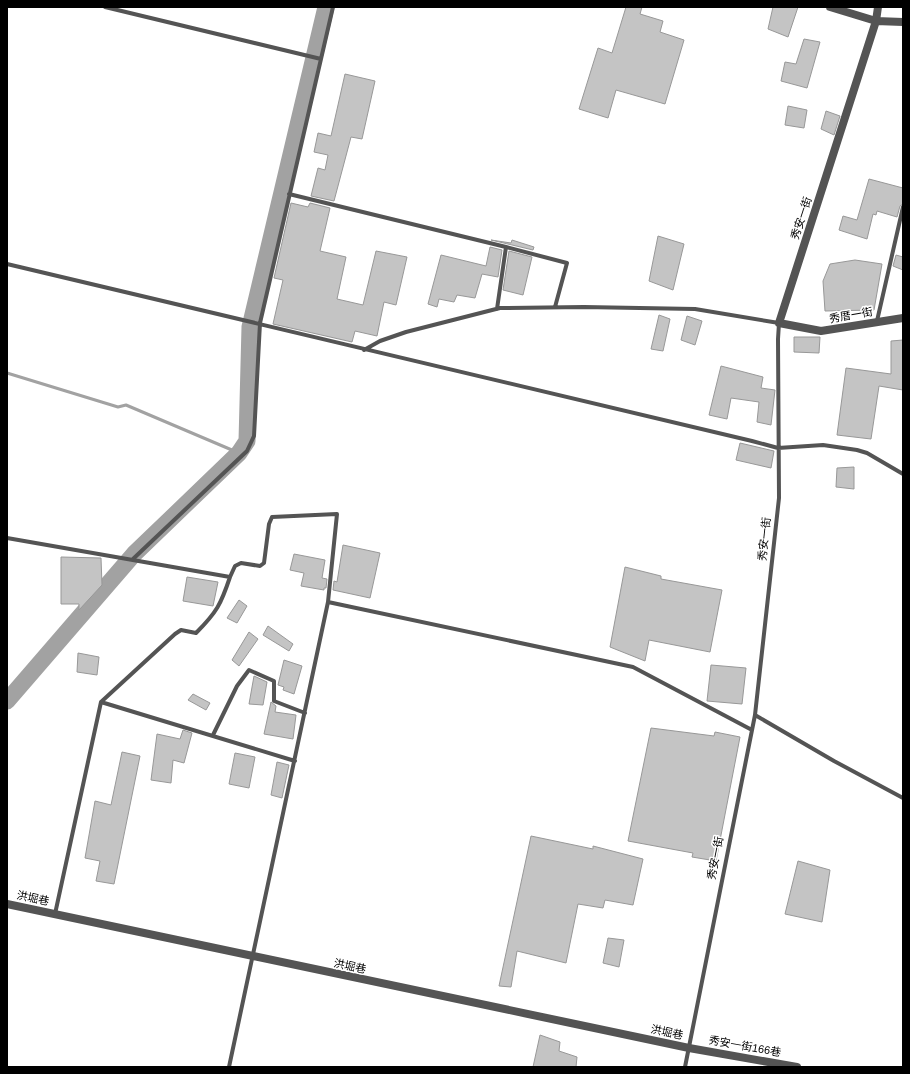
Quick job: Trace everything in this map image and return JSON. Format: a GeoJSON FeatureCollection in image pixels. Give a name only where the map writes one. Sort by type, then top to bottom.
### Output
{"type":"FeatureCollection","features":[{"type":"Feature","properties":{"kind":"street"},"geometry":{"type":"LineString","coordinates":[[830,7],[876,21],[903,22]]}},
{"type":"Feature","properties":{"kind":"street","name":"秀安一街"},"geometry":{"type":"LineString","coordinates":[[779,323],[876,21],[878,7]]}},
{"type":"Feature","properties":{"kind":"street","name":"秀厝一街"},"geometry":{"type":"LineString","coordinates":[[779,323],[821,331],[837,330],[877,321],[903,318]]}},
{"type":"Feature","properties":{"kind":"street","name":"洪堀巷"},"geometry":{"type":"LineString","coordinates":[[7,904],[689,1048]]}},
{"type":"Feature","properties":{"kind":"street","name":"秀安一街166巷"},"geometry":{"type":"LineString","coordinates":[[689,1048],[797,1067]]}},
{"type":"Feature","properties":{"kind":"lane"},"geometry":{"type":"LineString","coordinates":[[106,7],[321,59]]}},
{"type":"Feature","properties":{"kind":"lane"},"geometry":{"type":"LineString","coordinates":[[133,559],[247,451],[254,436],[260,323],[333,7]]}},
{"type":"Feature","properties":{"kind":"lane"},"geometry":{"type":"LineString","coordinates":[[290,194],[567,262],[556,307]]}},
{"type":"Feature","properties":{"kind":"lane"},"geometry":{"type":"LineString","coordinates":[[877,321],[903,207]]}},
{"type":"Feature","properties":{"kind":"lane"},"geometry":{"type":"LineString","coordinates":[[497,309],[506,248]]}},
{"type":"Feature","properties":{"kind":"lane"},"geometry":{"type":"LineString","coordinates":[[7,264],[260,323],[364,350],[778,448],[823,445],[857,450],[867,453],[903,474]]}},
{"type":"Feature","properties":{"kind":"lane"},"geometry":{"type":"LineString","coordinates":[[364,350],[380,341],[406,332],[497,309],[556,307],[695,309],[779,323]]}},
{"type":"Feature","properties":{"kind":"lane","name":"秀安一街"},"geometry":{"type":"LineString","coordinates":[[685,1067],[755,714],[779,498],[779,323]]}},
{"type":"Feature","properties":{"kind":"lane"},"geometry":{"type":"LineString","coordinates":[[56,914],[101,702],[175,634],[182,630],[196,633],[210,619],[221,603],[235,566],[241,563],[260,566],[264,563],[269,524],[272,517],[337,514],[328,602],[229,1067]]}},
{"type":"Feature","properties":{"kind":"lane"},"geometry":{"type":"LineString","coordinates":[[7,538],[230,577]]}},
{"type":"Feature","properties":{"kind":"lane"},"geometry":{"type":"LineString","coordinates":[[328,602],[633,667],[752,730]]}},
{"type":"Feature","properties":{"kind":"lane"},"geometry":{"type":"LineString","coordinates":[[213,735],[236,686],[249,670],[274,682],[274,701],[305,713]]}},
{"type":"Feature","properties":{"kind":"lane"},"geometry":{"type":"LineString","coordinates":[[101,702],[295,761]]}},
{"type":"Feature","properties":{"kind":"lane"},"geometry":{"type":"LineString","coordinates":[[755,714],[834,761],[903,798]]}},
{"type":"Feature","properties":{"kind":"building"},"geometry":{"type":"Polygon","coordinates":[[[626,7],[642,7],[640,14],[663,21],[660,32],[684,40],[665,104],[616,90],[608,118],[579,109],[598,48],[612,53],[626,7]]]}},
{"type":"Feature","properties":{"kind":"building"},"geometry":{"type":"Polygon","coordinates":[[[773,7],[798,7],[788,37],[768,29],[773,7]]]}},
{"type":"Feature","properties":{"kind":"building"},"geometry":{"type":"Polygon","coordinates":[[[804,39],[820,42],[807,88],[781,81],[785,62],[796,64],[804,39]]]}},
{"type":"Feature","properties":{"kind":"building"},"geometry":{"type":"Polygon","coordinates":[[[345,74],[375,81],[362,139],[351,137],[334,201],[311,196],[318,168],[325,170],[328,155],[314,152],[318,133],[331,136],[345,74]]]}},
{"type":"Feature","properties":{"kind":"building"},"geometry":{"type":"Polygon","coordinates":[[[788,106],[807,110],[804,128],[785,125],[788,106]]]}},
{"type":"Feature","properties":{"kind":"building"},"geometry":{"type":"Polygon","coordinates":[[[826,111],[840,116],[834,135],[821,129],[826,111]]]}},
{"type":"Feature","properties":{"kind":"building"},"geometry":{"type":"Polygon","coordinates":[[[869,179],[903,188],[903,204],[900,206],[897,217],[877,211],[876,215],[873,214],[867,239],[839,230],[843,216],[857,220],[869,179]]]}},
{"type":"Feature","properties":{"kind":"building"},"geometry":{"type":"Polygon","coordinates":[[[291,203],[308,207],[310,203],[330,208],[320,251],[346,257],[337,299],[363,305],[376,251],[407,257],[396,305],[384,302],[377,336],[355,331],[352,342],[273,324],[283,280],[274,278],[291,203]]]}},
{"type":"Feature","properties":{"kind":"building"},"geometry":{"type":"Polygon","coordinates":[[[658,236],[684,244],[673,290],[649,281],[658,236]]]}},
{"type":"Feature","properties":{"kind":"building"},"geometry":{"type":"Polygon","coordinates":[[[491,240],[511,243],[512,240],[534,247],[533,250],[491,240]]]}},
{"type":"Feature","properties":{"kind":"building"},"geometry":{"type":"Polygon","coordinates":[[[490,247],[502,250],[498,277],[482,274],[475,298],[457,295],[454,302],[439,299],[437,307],[428,304],[441,255],[486,266],[490,247]]]}},
{"type":"Feature","properties":{"kind":"building"},"geometry":{"type":"Polygon","coordinates":[[[509,251],[532,257],[523,295],[503,290],[509,251]]]}},
{"type":"Feature","properties":{"kind":"building"},"geometry":{"type":"Polygon","coordinates":[[[896,255],[903,257],[903,270],[893,266],[896,255]]]}},
{"type":"Feature","properties":{"kind":"building"},"geometry":{"type":"Polygon","coordinates":[[[855,260],[882,264],[874,310],[825,311],[823,281],[830,264],[855,260]]]}},
{"type":"Feature","properties":{"kind":"building"},"geometry":{"type":"Polygon","coordinates":[[[659,315],[670,319],[663,351],[651,349],[659,315]]]}},
{"type":"Feature","properties":{"kind":"building"},"geometry":{"type":"Polygon","coordinates":[[[687,316],[702,321],[695,345],[681,340],[687,316]]]}},
{"type":"Feature","properties":{"kind":"building"},"geometry":{"type":"Polygon","coordinates":[[[794,337],[820,337],[819,353],[794,352],[794,337]]]}},
{"type":"Feature","properties":{"kind":"building"},"geometry":{"type":"Polygon","coordinates":[[[903,340],[903,390],[879,386],[871,439],[837,435],[846,368],[891,374],[891,341],[903,340]]]}},
{"type":"Feature","properties":{"kind":"building"},"geometry":{"type":"Polygon","coordinates":[[[721,366],[763,377],[761,388],[775,390],[771,425],[757,422],[759,402],[731,398],[727,419],[709,415],[721,366]]]}},
{"type":"Feature","properties":{"kind":"building"},"geometry":{"type":"Polygon","coordinates":[[[740,443],[774,451],[771,468],[736,460],[740,443]]]}},
{"type":"Feature","properties":{"kind":"building"},"geometry":{"type":"Polygon","coordinates":[[[854,467],[854,489],[836,487],[837,468],[854,467]]]}},
{"type":"Feature","properties":{"kind":"building"},"geometry":{"type":"Polygon","coordinates":[[[343,545],[380,553],[370,598],[333,590],[334,581],[337,582],[343,545]]]}},
{"type":"Feature","properties":{"kind":"building"},"geometry":{"type":"Polygon","coordinates":[[[294,554],[325,560],[322,578],[327,579],[326,588],[324,588],[324,590],[301,586],[304,573],[290,570],[294,554]]]}},
{"type":"Feature","properties":{"kind":"building"},"geometry":{"type":"Polygon","coordinates":[[[61,557],[101,558],[102,585],[79,610],[79,604],[61,604],[61,557]]]}},
{"type":"Feature","properties":{"kind":"building"},"geometry":{"type":"Polygon","coordinates":[[[625,567],[661,576],[661,579],[722,590],[710,652],[649,640],[645,661],[610,647],[625,567]]]}},
{"type":"Feature","properties":{"kind":"building"},"geometry":{"type":"Polygon","coordinates":[[[187,577],[218,582],[213,606],[183,601],[187,577]]]}},
{"type":"Feature","properties":{"kind":"building"},"geometry":{"type":"Polygon","coordinates":[[[239,600],[247,606],[237,623],[227,618],[239,600]]]}},
{"type":"Feature","properties":{"kind":"building"},"geometry":{"type":"Polygon","coordinates":[[[268,626],[293,644],[289,651],[263,635],[268,626]]]}},
{"type":"Feature","properties":{"kind":"building"},"geometry":{"type":"Polygon","coordinates":[[[249,632],[258,639],[239,666],[232,660],[249,632]]]}},
{"type":"Feature","properties":{"kind":"building"},"geometry":{"type":"Polygon","coordinates":[[[78,653],[99,657],[97,675],[77,672],[78,653]]]}},
{"type":"Feature","properties":{"kind":"building"},"geometry":{"type":"Polygon","coordinates":[[[284,660],[302,666],[294,694],[283,690],[284,687],[278,685],[284,660]]]}},
{"type":"Feature","properties":{"kind":"building"},"geometry":{"type":"Polygon","coordinates":[[[711,665],[746,668],[742,704],[707,701],[711,665]]]}},
{"type":"Feature","properties":{"kind":"building"},"geometry":{"type":"Polygon","coordinates":[[[254,676],[267,682],[263,705],[249,704],[254,676]]]}},
{"type":"Feature","properties":{"kind":"building"},"geometry":{"type":"Polygon","coordinates":[[[193,694],[210,703],[206,710],[188,700],[193,694]]]}},
{"type":"Feature","properties":{"kind":"building"},"geometry":{"type":"Polygon","coordinates":[[[271,702],[276,706],[275,712],[296,715],[293,739],[264,734],[271,702]]]}},
{"type":"Feature","properties":{"kind":"building"},"geometry":{"type":"Polygon","coordinates":[[[651,728],[714,736],[715,732],[740,737],[716,861],[692,857],[693,853],[628,841],[651,728]]]}},
{"type":"Feature","properties":{"kind":"building"},"geometry":{"type":"Polygon","coordinates":[[[183,730],[192,733],[184,763],[173,760],[171,783],[151,780],[157,734],[180,739],[183,730]]]}},
{"type":"Feature","properties":{"kind":"building"},"geometry":{"type":"Polygon","coordinates":[[[122,752],[140,756],[114,884],[96,881],[100,861],[85,858],[95,801],[111,805],[122,752]]]}},
{"type":"Feature","properties":{"kind":"building"},"geometry":{"type":"Polygon","coordinates":[[[235,753],[255,757],[249,788],[229,784],[235,753]]]}},
{"type":"Feature","properties":{"kind":"building"},"geometry":{"type":"Polygon","coordinates":[[[277,762],[289,765],[282,798],[271,795],[277,762]]]}},
{"type":"Feature","properties":{"kind":"building"},"geometry":{"type":"Polygon","coordinates":[[[531,836],[593,849],[593,846],[643,859],[633,905],[605,900],[603,908],[578,904],[566,963],[517,951],[511,987],[499,986],[531,836]]]}},
{"type":"Feature","properties":{"kind":"building"},"geometry":{"type":"Polygon","coordinates":[[[798,861],[830,870],[822,922],[785,914],[798,861]]]}},
{"type":"Feature","properties":{"kind":"building"},"geometry":{"type":"Polygon","coordinates":[[[608,938],[624,940],[619,967],[603,963],[608,938]]]}},
{"type":"Feature","properties":{"kind":"building"},"geometry":{"type":"Polygon","coordinates":[[[540,1035],[560,1042],[559,1051],[577,1057],[576,1067],[533,1067],[540,1035]]]}},
{"type":"Feature","properties":{"kind":"waterway"},"geometry":{"type":"LineString","coordinates":[[7,701],[134,554],[239,453],[247,441],[250,327],[326,7]]}},
{"type":"Feature","properties":{"kind":"waterway"},"geometry":{"type":"LineString","coordinates":[[7,373],[118,407],[126,405],[239,453]]}}]}
